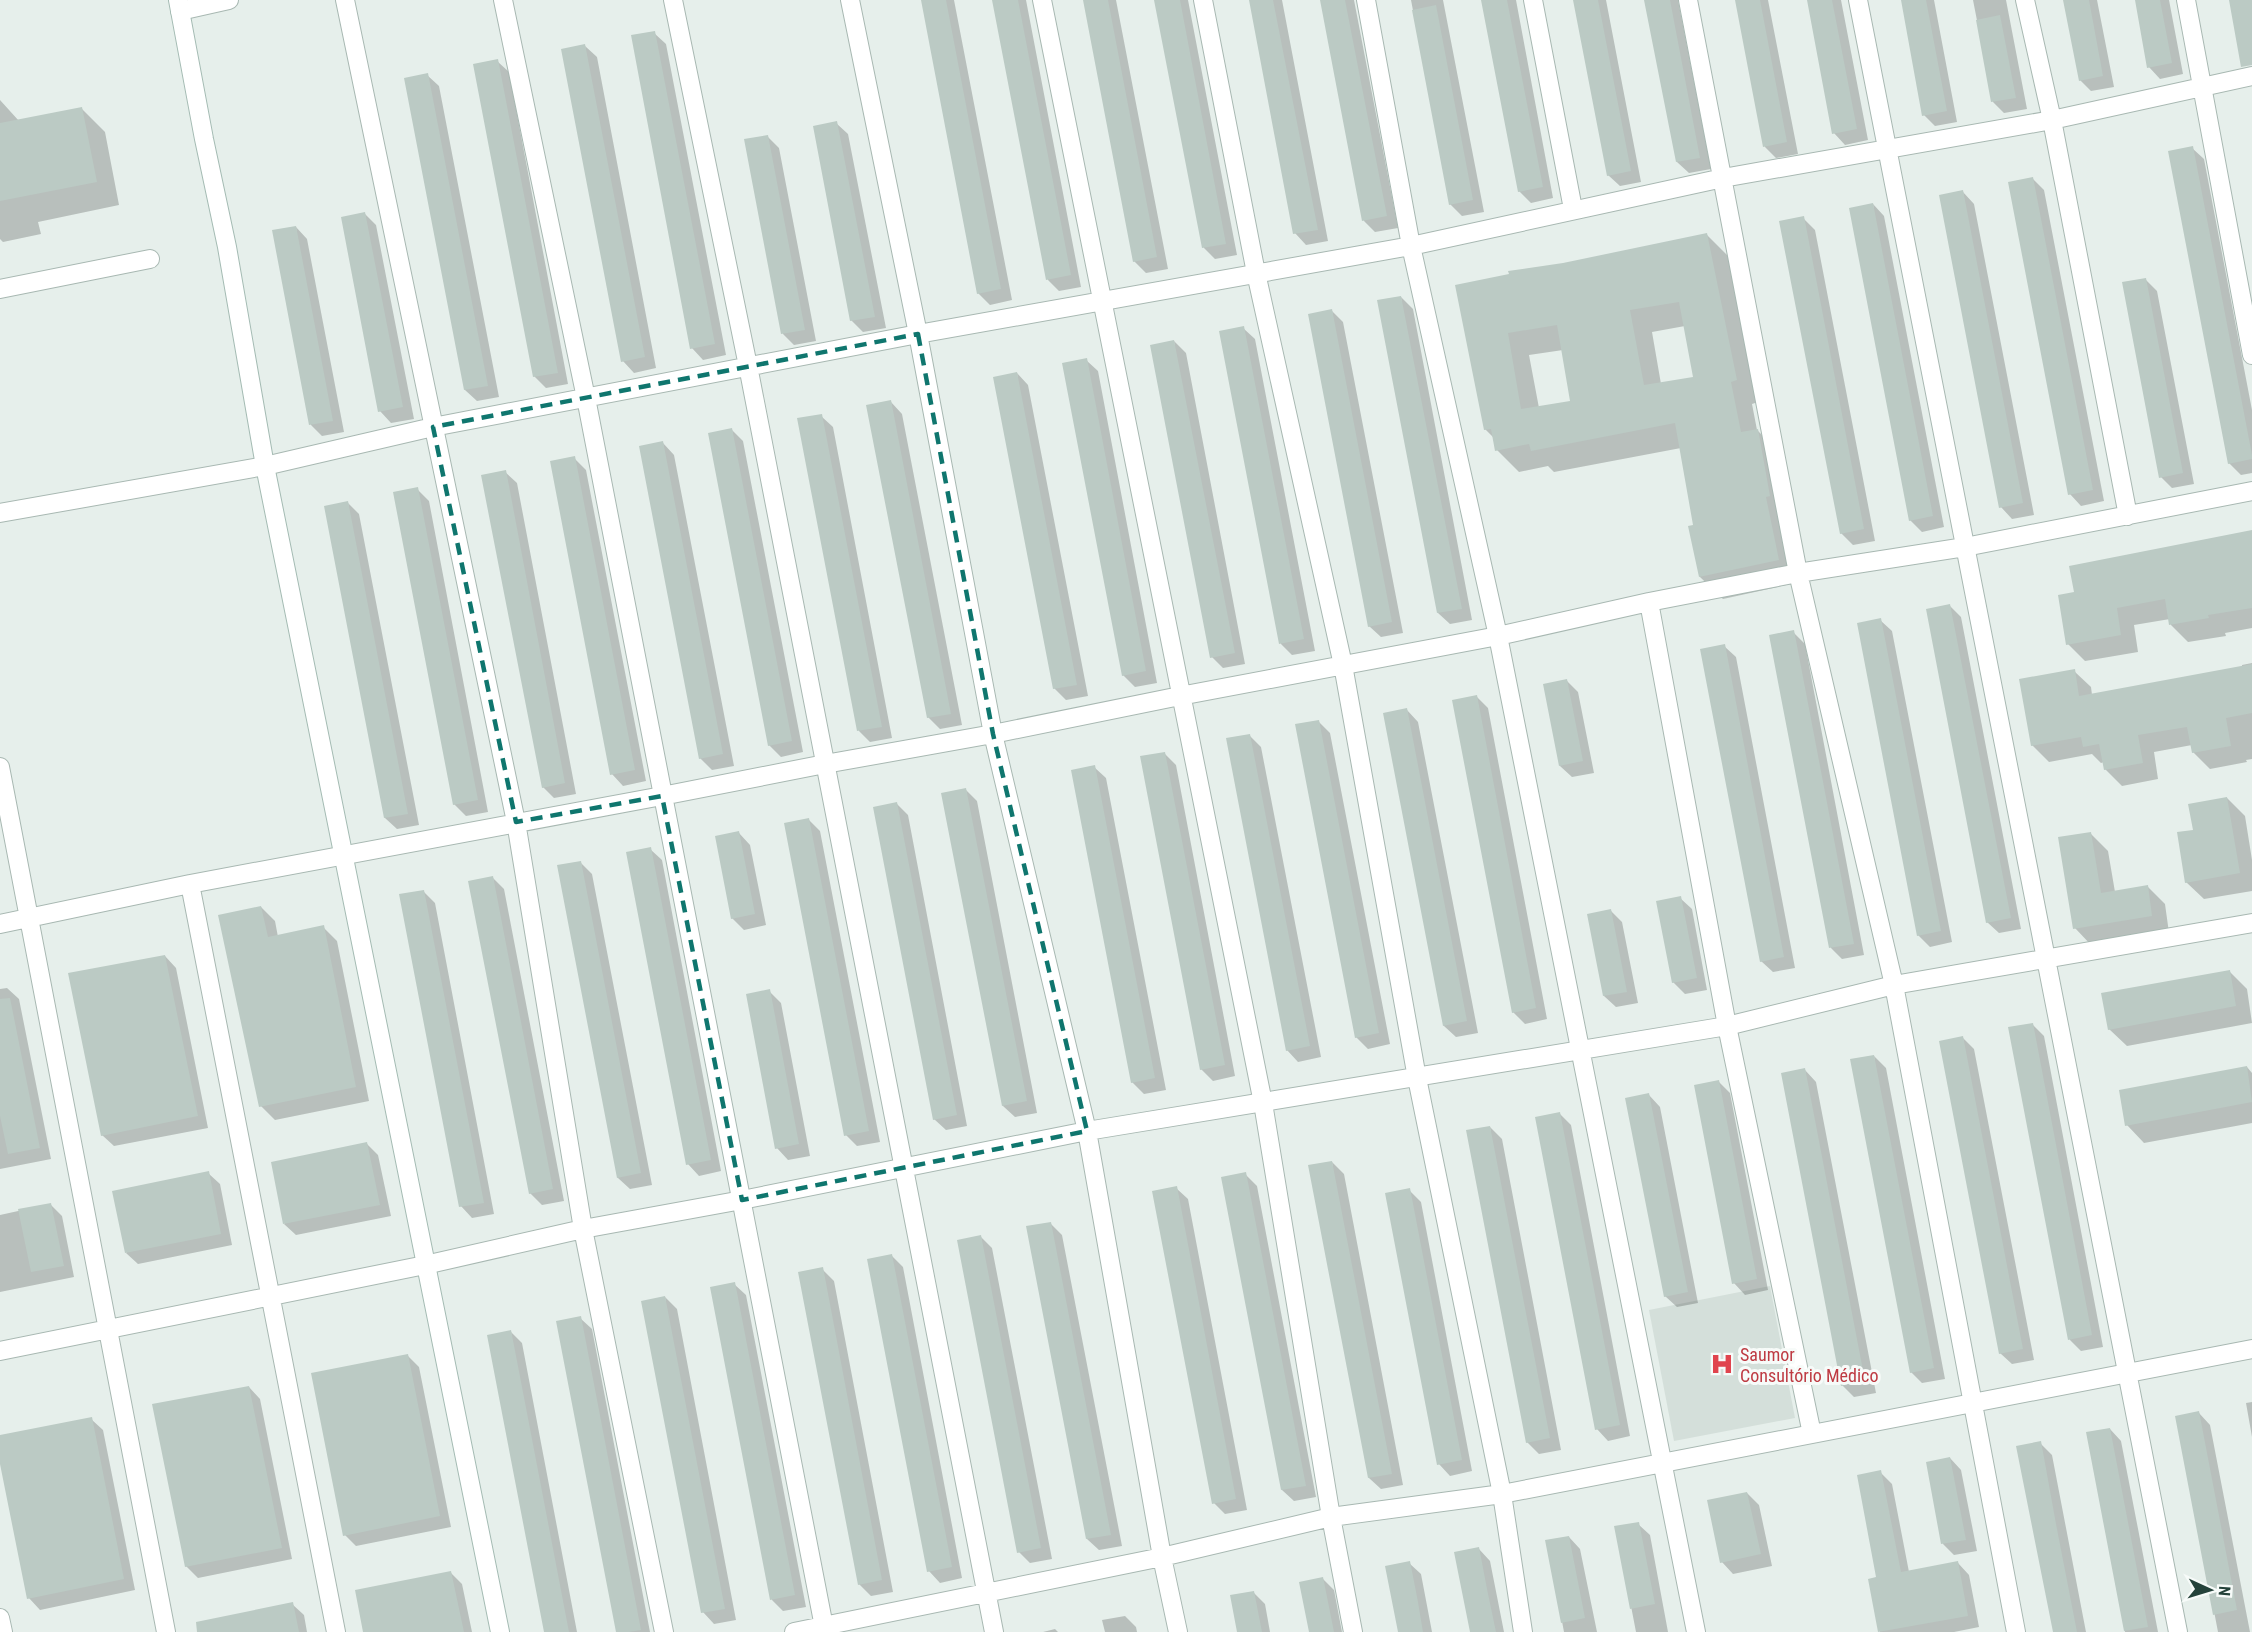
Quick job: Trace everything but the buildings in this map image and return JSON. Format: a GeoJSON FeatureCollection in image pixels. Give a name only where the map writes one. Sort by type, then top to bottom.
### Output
{"type":"FeatureCollection","features":[{"type":"Feature","properties":{"kind":"street"},"geometry":{"type":"LineString","coordinates":[[229,0],[179,5],[227,247],[265,466],[500,1632]]}},
{"type":"Feature","properties":{"kind":"street"},"geometry":{"type":"LineString","coordinates":[[345,0],[432,428],[516,822],[583,1229],[664,1632]]}},
{"type":"Feature","properties":{"kind":"street"},"geometry":{"type":"LineString","coordinates":[[503,0],[586,398],[825,1629]]}},
{"type":"Feature","properties":{"kind":"street"},"geometry":{"type":"LineString","coordinates":[[673,0],[748,366],[994,1632]]}},
{"type":"Feature","properties":{"kind":"street"},"geometry":{"type":"LineString","coordinates":[[850,0],[918,334],[993,734],[1087,1131],[1162,1557],[1178,1632]]}},
{"type":"Feature","properties":{"kind":"street"},"geometry":{"type":"LineString","coordinates":[[1042,0],[1263,1102],[1331,1517],[1353,1632]]}},
{"type":"Feature","properties":{"kind":"street"},"geometry":{"type":"LineString","coordinates":[[1203,0],[1256,273],[1343,665],[1417,1078],[1502,1494],[1523,1632]]}},
{"type":"Feature","properties":{"kind":"street"},"geometry":{"type":"LineString","coordinates":[[1366,0],[1411,246],[1498,636],[1696,1632]]}},
{"type":"Feature","properties":{"kind":"street"},"geometry":{"type":"LineString","coordinates":[[1533,0],[1573,209]]}},
{"type":"Feature","properties":{"kind":"street"},"geometry":{"type":"LineString","coordinates":[[1688,0],[1798,573],[1894,986],[2016,1632]]}},
{"type":"Feature","properties":{"kind":"street"},"geometry":{"type":"LineString","coordinates":[[1858,0],[2178,1632]]}},
{"type":"Feature","properties":{"kind":"street"},"geometry":{"type":"LineString","coordinates":[[2025,0],[2052,120],[2128,516]]}},
{"type":"Feature","properties":{"kind":"street"},"geometry":{"type":"LineString","coordinates":[[2186,0],[2252,355]]}},
{"type":"Feature","properties":{"kind":"street"},"geometry":{"type":"LineString","coordinates":[[0,513],[265,466],[432,428],[748,366],[1411,246],[1723,178],[2052,120],[2252,76]]}},
{"type":"Feature","properties":{"kind":"street"},"geometry":{"type":"LineString","coordinates":[[0,289],[150,259]]}},
{"type":"Feature","properties":{"kind":"street"},"geometry":{"type":"LineString","coordinates":[[0,924],[190,884],[993,734],[1498,636],[1649,602],[1798,573],[1965,547],[2252,491]]}},
{"type":"Feature","properties":{"kind":"street"},"geometry":{"type":"LineString","coordinates":[[1649,602],[1727,1026],[1812,1434]]}},
{"type":"Feature","properties":{"kind":"street"},"geometry":{"type":"LineString","coordinates":[[0,768],[166,1632]]}},
{"type":"Feature","properties":{"kind":"street"},"geometry":{"type":"LineString","coordinates":[[190,884],[336,1632]]}},
{"type":"Feature","properties":{"kind":"street"},"geometry":{"type":"LineString","coordinates":[[0,1351],[426,1265],[583,1229],[742,1200],[1087,1131],[1727,1026],[1894,986],[2252,923]]}},
{"type":"Feature","properties":{"kind":"street"},"geometry":{"type":"LineString","coordinates":[[794,1632],[825,1629],[1162,1557],[1331,1517],[1502,1494],[2252,1349]]}},
{"type":"Feature","properties":{"kind":"street"},"geometry":{"type":"LineString","coordinates":[[0,1618],[3,1632]]}},
{"type":"Feature","properties":{"kind":"highlighted area"},"geometry":{"type":"Polygon","coordinates":[[[918,334],[993,734],[1087,1131],[742,1200],[662,796],[516,822],[433,427],[918,334]]]}},
{"type":"Feature","properties":{"kind":"shaded area","name":"Saumor Consultório Médico"},"geometry":{"type":"Polygon","coordinates":[[[1770,1286],[1795,1418],[1674,1441],[1649,1310],[1770,1286]]]}},
{"type":"Feature","properties":{"kind":"place","name":"Saumor Consultório Médico"},"geometry":{"type":"Point","coordinates":[1722,1364]}}]}
